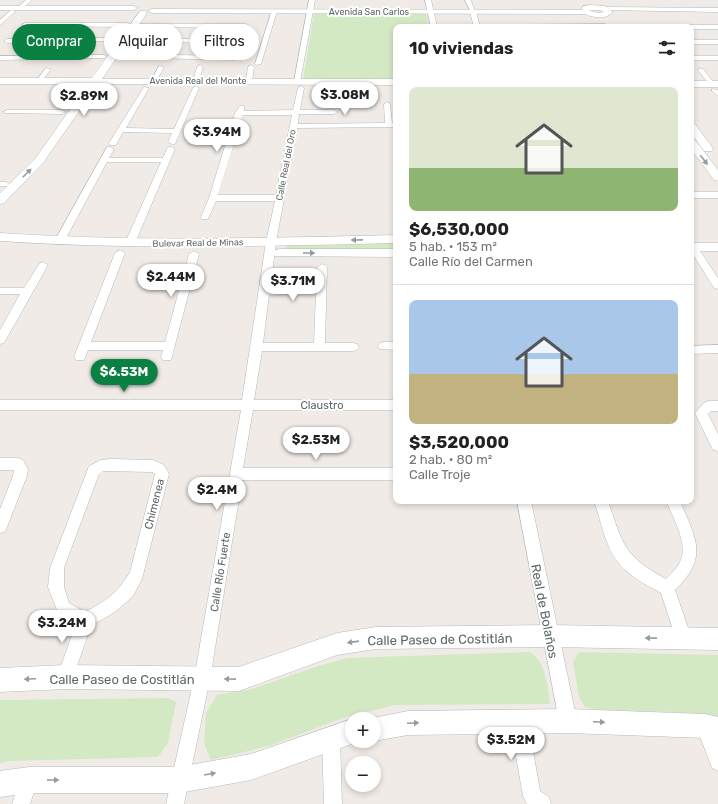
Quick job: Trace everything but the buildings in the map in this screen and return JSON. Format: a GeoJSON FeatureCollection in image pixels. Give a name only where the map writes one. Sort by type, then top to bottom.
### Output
{"type":"FeatureCollection","features":[{"type":"Feature","properties":{"kind":"street"},"geometry":{"type":"LineString","coordinates":[[0,23],[29,0]]}},
{"type":"Feature","properties":{"kind":"street","name":"Calle Real del Oro"},"geometry":{"type":"LineString","coordinates":[[264,292],[294,126],[312,0]]}},
{"type":"Feature","properties":{"kind":"street"},"geometry":{"type":"LineString","coordinates":[[428,0],[433,24]]}},
{"type":"Feature","properties":{"kind":"street"},"geometry":{"type":"LineString","coordinates":[[468,0],[476,24]]}},
{"type":"Feature","properties":{"kind":"street"},"geometry":{"type":"LineString","coordinates":[[585,0],[613,24]]}},
{"type":"Feature","properties":{"kind":"street","name":"Avenida San Carlos"},"geometry":{"type":"LineString","coordinates":[[0,8],[17,10]]}},
{"type":"Feature","properties":{"kind":"street"},"geometry":{"type":"LineString","coordinates":[[258,64],[272,8]]}},
{"type":"Feature","properties":{"kind":"street","name":"Avenida San Carlos"},"geometry":{"type":"LineString","coordinates":[[0,11],[272,8],[310,10],[718,11]]}},
{"type":"Feature","properties":{"kind":"street"},"geometry":{"type":"LineString","coordinates":[[133,24],[144,9]]}},
{"type":"Feature","properties":{"kind":"street"},"geometry":{"type":"LineString","coordinates":[[597,10],[604,24]]}},
{"type":"Feature","properties":{"kind":"street"},"geometry":{"type":"LineString","coordinates":[[694,27],[718,27]]}},
{"type":"Feature","properties":{"kind":"street"},"geometry":{"type":"LineString","coordinates":[[7,40],[104,40]]}},
{"type":"Feature","properties":{"kind":"street"},"geometry":{"type":"LineString","coordinates":[[694,42],[718,42]]}},
{"type":"Feature","properties":{"kind":"street"},"geometry":{"type":"LineString","coordinates":[[0,58],[104,56]]}},
{"type":"Feature","properties":{"kind":"street"},"geometry":{"type":"LineString","coordinates":[[694,58],[718,58]]}},
{"type":"Feature","properties":{"kind":"street"},"geometry":{"type":"LineString","coordinates":[[0,200],[39,161],[88,84],[106,60]]}},
{"type":"Feature","properties":{"kind":"street"},"geometry":{"type":"LineString","coordinates":[[154,81],[161,67]]}},
{"type":"Feature","properties":{"kind":"street"},"geometry":{"type":"LineString","coordinates":[[130,244],[196,85],[200,67]]}},
{"type":"Feature","properties":{"kind":"street"},"geometry":{"type":"LineString","coordinates":[[249,81],[251,68]]}},
{"type":"Feature","properties":{"kind":"street"},"geometry":{"type":"LineString","coordinates":[[39,81],[48,69]]}},
{"type":"Feature","properties":{"kind":"street"},"geometry":{"type":"LineString","coordinates":[[700,70],[716,88]]}},
{"type":"Feature","properties":{"kind":"street","name":"Avenida Real del Monte"},"geometry":{"type":"LineString","coordinates":[[0,81],[39,81],[146,88],[249,81],[299,85],[393,89]]}},
{"type":"Feature","properties":{"kind":"street","name":"Avenida Real del Monte"},"geometry":{"type":"LineString","coordinates":[[0,87],[154,81],[196,85],[299,85],[393,82]]}},
{"type":"Feature","properties":{"kind":"street"},"geometry":{"type":"LineString","coordinates":[[2,186],[29,158],[62,112],[88,84]]}},
{"type":"Feature","properties":{"kind":"street"},"geometry":{"type":"LineString","coordinates":[[694,84],[716,88]]}},
{"type":"Feature","properties":{"kind":"street"},"geometry":{"type":"LineString","coordinates":[[59,242],[111,146],[146,88]]}},
{"type":"Feature","properties":{"kind":"street"},"geometry":{"type":"LineString","coordinates":[[694,90],[716,88]]}},
{"type":"Feature","properties":{"kind":"street"},"geometry":{"type":"LineString","coordinates":[[205,217],[213,198],[240,110],[296,112],[334,116],[335,104]]}},
{"type":"Feature","properties":{"kind":"street"},"geometry":{"type":"LineString","coordinates":[[294,126],[392,125],[387,104]]}},
{"type":"Feature","properties":{"kind":"street"},"geometry":{"type":"LineString","coordinates":[[7,112],[62,112]]}},
{"type":"Feature","properties":{"kind":"street"},"geometry":{"type":"LineString","coordinates":[[121,130],[177,130]]}},
{"type":"Feature","properties":{"kind":"street"},"geometry":{"type":"LineString","coordinates":[[694,130],[718,162]]}},
{"type":"Feature","properties":{"kind":"street"},"geometry":{"type":"LineString","coordinates":[[694,146],[718,178]]}},
{"type":"Feature","properties":{"kind":"street"},"geometry":{"type":"LineString","coordinates":[[104,160],[165,160]]}},
{"type":"Feature","properties":{"kind":"street"},"geometry":{"type":"LineString","coordinates":[[694,195],[718,195]]}},
{"type":"Feature","properties":{"kind":"street"},"geometry":{"type":"LineString","coordinates":[[213,198],[280,198]]}},
{"type":"Feature","properties":{"kind":"street","name":"Bulevar Real de Minas"},"geometry":{"type":"LineString","coordinates":[[0,237],[59,242],[393,253]]}},
{"type":"Feature","properties":{"kind":"street"},"geometry":{"type":"LineString","coordinates":[[694,243],[718,237]]}},
{"type":"Feature","properties":{"kind":"street","name":"Bulevar Real de Minas"},"geometry":{"type":"LineString","coordinates":[[0,247],[120,253],[194,254],[393,239]]}},
{"type":"Feature","properties":{"kind":"street"},"geometry":{"type":"LineString","coordinates":[[694,244],[718,247]]}},
{"type":"Feature","properties":{"kind":"street"},"geometry":{"type":"LineString","coordinates":[[694,247],[718,286]]}},
{"type":"Feature","properties":{"kind":"street"},"geometry":{"type":"LineString","coordinates":[[80,357],[120,253]]}},
{"type":"Feature","properties":{"kind":"street"},"geometry":{"type":"LineString","coordinates":[[85,346],[169,352],[194,254]]}},
{"type":"Feature","properties":{"kind":"street"},"geometry":{"type":"LineString","coordinates":[[0,340],[43,265]]}},
{"type":"Feature","properties":{"kind":"street"},"geometry":{"type":"LineString","coordinates":[[318,346],[322,267]]}},
{"type":"Feature","properties":{"kind":"street"},"geometry":{"type":"LineString","coordinates":[[264,292],[321,290]]}},
{"type":"Feature","properties":{"kind":"street"},"geometry":{"type":"LineString","coordinates":[[0,291],[27,291]]}},
{"type":"Feature","properties":{"kind":"street","name":"Calle Río Fuerte"},"geometry":{"type":"LineString","coordinates":[[177,792],[202,679],[248,405],[264,292]]}},
{"type":"Feature","properties":{"kind":"street"},"geometry":{"type":"LineString","coordinates":[[384,346],[393,346]]}},
{"type":"Feature","properties":{"kind":"street"},"geometry":{"type":"LineString","coordinates":[[257,347],[353,347]]}},
{"type":"Feature","properties":{"kind":"street"},"geometry":{"type":"LineString","coordinates":[[694,350],[718,349]]}},
{"type":"Feature","properties":{"kind":"street","name":"Claustro"},"geometry":{"type":"LineString","coordinates":[[0,405],[393,405]]}},
{"type":"Feature","properties":{"kind":"street"},"geometry":{"type":"LineString","coordinates":[[718,406],[708,406],[701,412],[718,446]]}},
{"type":"Feature","properties":{"kind":"street"},"geometry":{"type":"LineString","coordinates":[[0,464],[18,464],[21,469],[20,476],[0,527]]}},
{"type":"Feature","properties":{"kind":"street","name":"Chimenea"},"geometry":{"type":"LineString","coordinates":[[110,465],[153,466],[159,469],[162,474],[137,574],[128,590],[110,607],[85,621],[63,608],[56,587],[57,568],[94,470],[101,466],[110,465]]}},
{"type":"Feature","properties":{"kind":"street"},"geometry":{"type":"LineString","coordinates":[[236,474],[393,474]]}},
{"type":"Feature","properties":{"kind":"street","name":"Real de Bolaños"},"geometry":{"type":"LineString","coordinates":[[525,504],[568,722]]}},
{"type":"Feature","properties":{"kind":"street"},"geometry":{"type":"LineString","coordinates":[[602,504],[615,542],[623,558],[642,574],[667,588],[684,639]]}},
{"type":"Feature","properties":{"kind":"street"},"geometry":{"type":"LineString","coordinates":[[667,588],[680,576],[689,561],[690,545],[674,504]]}},
{"type":"Feature","properties":{"kind":"street"},"geometry":{"type":"LineString","coordinates":[[65,677],[85,621]]}},
{"type":"Feature","properties":{"kind":"street","name":"Calle Paseo de Costitlán"},"geometry":{"type":"LineString","coordinates":[[0,680],[65,677],[239,679],[337,644],[376,638],[550,636],[718,639]]}},
{"type":"Feature","properties":{"kind":"street"},"geometry":{"type":"LineString","coordinates":[[520,722],[533,801]]}},
{"type":"Feature","properties":{"kind":"street"},"geometry":{"type":"LineString","coordinates":[[381,728],[408,723],[520,722],[568,722],[712,727],[718,762]]}},
{"type":"Feature","properties":{"kind":"street"},"geometry":{"type":"LineString","coordinates":[[0,784],[29,780],[177,792],[341,735],[333,804]]}},
{"type":"Feature","properties":{"kind":"street"},"geometry":{"type":"LineString","coordinates":[[21,804],[29,780]]}},
{"type":"Feature","properties":{"kind":"green space"},"geometry":{"type":"Polygon","coordinates":[[[314,13],[426,13],[428,24],[393,24],[393,80],[303,80],[314,13]]]}},
{"type":"Feature","properties":{"kind":"green space"},"geometry":{"type":"Polygon","coordinates":[[[393,242],[393,249],[286,250],[285,248],[289,244],[393,242]]]}},
{"type":"Feature","properties":{"kind":"green space"},"geometry":{"type":"Polygon","coordinates":[[[530,652],[540,662],[543,669],[550,704],[395,705],[367,712],[345,712],[345,718],[269,746],[211,760],[204,743],[206,713],[217,695],[252,689],[315,667],[347,658],[530,652]]]}},
{"type":"Feature","properties":{"kind":"green space"},"geometry":{"type":"Polygon","coordinates":[[[579,652],[718,655],[718,720],[676,712],[601,710],[585,707],[579,697],[573,662],[579,652]]]}},
{"type":"Feature","properties":{"kind":"green space"},"geometry":{"type":"Polygon","coordinates":[[[168,698],[176,702],[168,743],[158,757],[9,761],[0,763],[0,700],[168,698]]]}}]}
